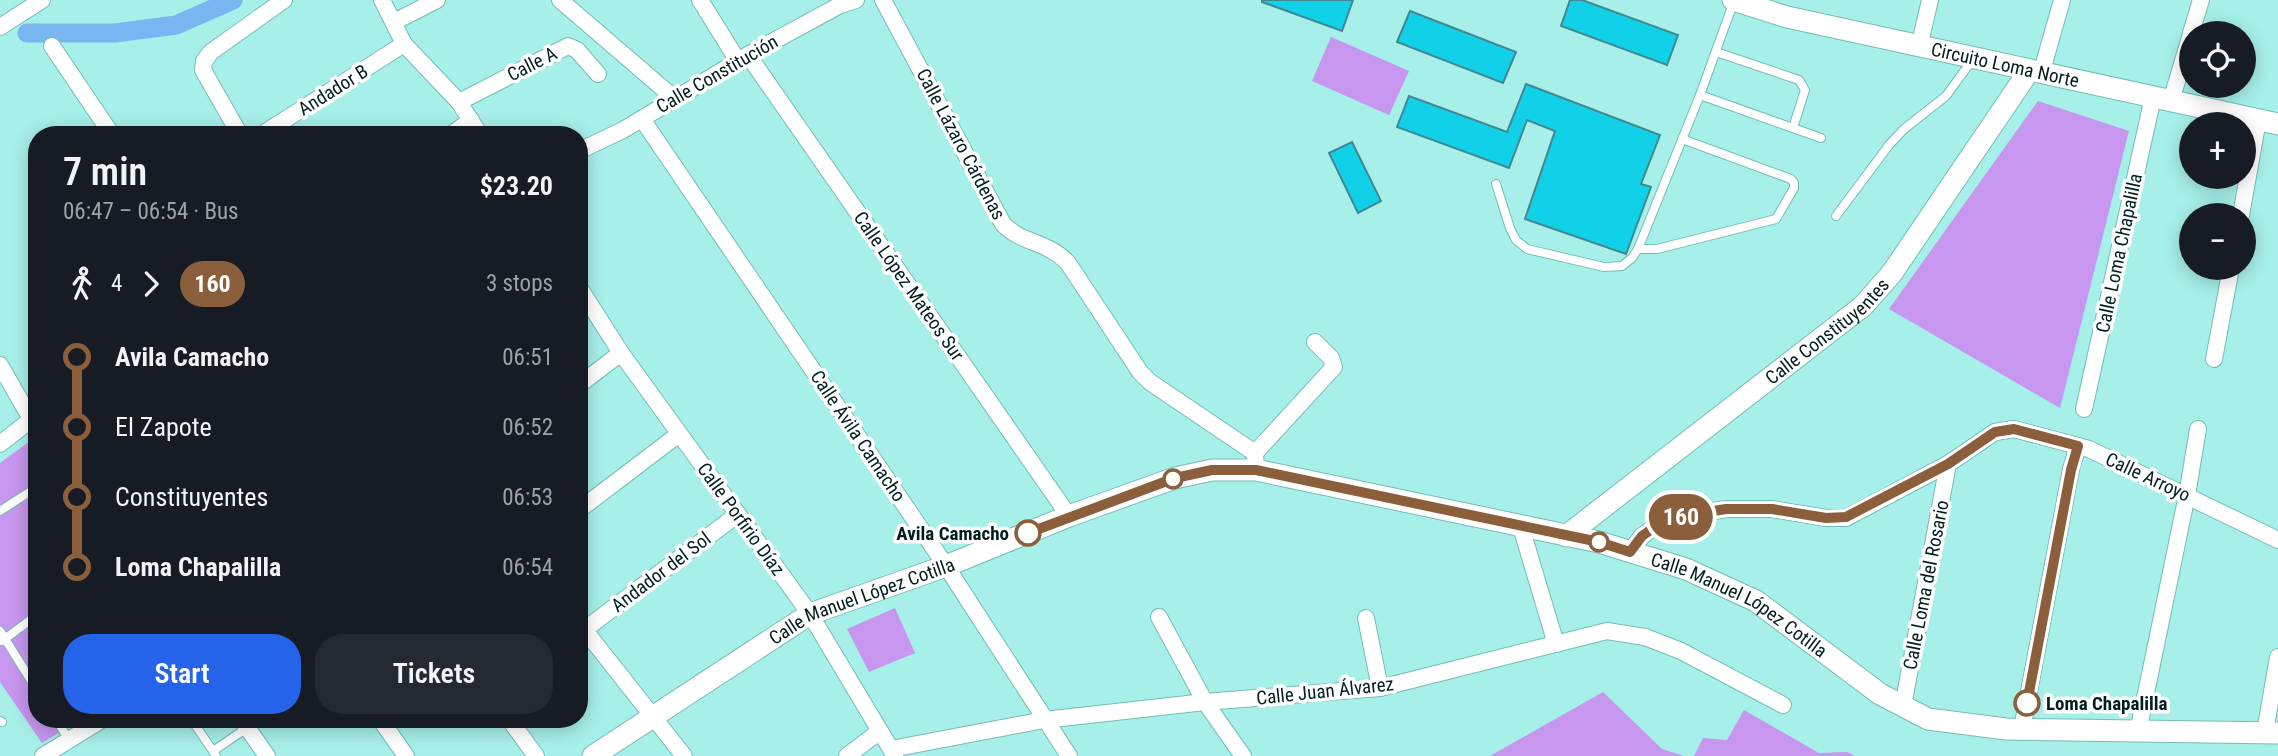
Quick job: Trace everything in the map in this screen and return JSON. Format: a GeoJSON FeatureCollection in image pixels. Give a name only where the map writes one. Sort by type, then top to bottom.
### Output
{"type":"FeatureCollection","features":[{"type":"Feature","properties":{"kind":"street"},"geometry":{"type":"LineString","coordinates":[[0,27],[43,0]]}},
{"type":"Feature","properties":{"kind":"street"},"geometry":{"type":"LineString","coordinates":[[235,126],[203,70],[204,61],[211,52],[284,0]]}},
{"type":"Feature","properties":{"kind":"street"},"geometry":{"type":"LineString","coordinates":[[382,0],[404,44],[459,102],[475,126]]}},
{"type":"Feature","properties":{"kind":"street"},"geometry":{"type":"LineString","coordinates":[[394,22],[437,0]]}},
{"type":"Feature","properties":{"kind":"street"},"geometry":{"type":"LineString","coordinates":[[559,0],[674,98]]}},
{"type":"Feature","properties":{"kind":"street","name":"Calle López Mateos Sur"},"geometry":{"type":"LineString","coordinates":[[700,0],[1069,516]]}},
{"type":"Feature","properties":{"kind":"street","name":"Calle Constitución"},"geometry":{"type":"LineString","coordinates":[[588,146],[642,119],[838,3],[856,0]]}},
{"type":"Feature","properties":{"kind":"street","name":"Calle Lázaro Cárdenas"},"geometry":{"type":"LineString","coordinates":[[883,0],[1003,224],[1019,237],[1049,247],[1068,263],[1140,372],[1255,462]]}},
{"type":"Feature","properties":{"kind":"street","name":"Circuito Loma Norte"},"geometry":{"type":"LineString","coordinates":[[1734,0],[1789,9],[1919,47],[2268,122]]}},
{"type":"Feature","properties":{"kind":"street"},"geometry":{"type":"LineString","coordinates":[[1919,47],[1930,0]]}},
{"type":"Feature","properties":{"kind":"street"},"geometry":{"type":"LineString","coordinates":[[2035,72],[2062,0]]}},
{"type":"Feature","properties":{"kind":"street","name":"Calle Loma Chapalilla"},"geometry":{"type":"LineString","coordinates":[[2195,21],[2201,0]]}},
{"type":"Feature","properties":{"kind":"street","name":"Andador B"},"geometry":{"type":"LineString","coordinates":[[275,126],[404,44]]}},
{"type":"Feature","properties":{"kind":"street"},"geometry":{"type":"LineString","coordinates":[[52,46],[106,126]]}},
{"type":"Feature","properties":{"kind":"street","name":"Calle A"},"geometry":{"type":"LineString","coordinates":[[459,102],[568,46],[577,50],[598,74]]}},
{"type":"Feature","properties":{"kind":"street","name":"Calle Loma Chapalilla"},"geometry":{"type":"LineString","coordinates":[[2084,409],[2162,99],[2179,60]]}},
{"type":"Feature","properties":{"kind":"street","name":"Calle Constituyentes"},"geometry":{"type":"LineString","coordinates":[[1566,536],[1863,306],[1892,273],[2035,72]]}},
{"type":"Feature","properties":{"kind":"street","name":"Calle Ávila Camacho"},"geometry":{"type":"LineString","coordinates":[[642,119],[946,566],[1069,756]]}},
{"type":"Feature","properties":{"kind":"street"},"geometry":{"type":"LineString","coordinates":[[463,126],[471,120]]}},
{"type":"Feature","properties":{"kind":"street"},"geometry":{"type":"LineString","coordinates":[[2244,203],[2268,122]]}},
{"type":"Feature","properties":{"kind":"street"},"geometry":{"type":"LineString","coordinates":[[2214,359],[2229,280]]}},
{"type":"Feature","properties":{"kind":"street","name":"Calle Porfirio Díaz"},"geometry":{"type":"LineString","coordinates":[[588,301],[621,353],[810,614],[893,752]]}},
{"type":"Feature","properties":{"kind":"street"},"geometry":{"type":"LineString","coordinates":[[1255,462],[1334,367],[1331,358],[1315,342]]}},
{"type":"Feature","properties":{"kind":"street"},"geometry":{"type":"LineString","coordinates":[[588,378],[621,353]]}},
{"type":"Feature","properties":{"kind":"street"},"geometry":{"type":"LineString","coordinates":[[0,365],[28,408]]}},
{"type":"Feature","properties":{"kind":"street"},"geometry":{"type":"LineString","coordinates":[[0,444],[28,422]]}},
{"type":"Feature","properties":{"kind":"street","name":"Calle Arroyo"},"geometry":{"type":"LineString","coordinates":[[1630,552],[1642,536],[1656,526],[1682,516],[1726,509],[1772,509],[1826,518],[1846,517],[1948,464],[1995,432],[2014,429],[2089,449],[2278,540]]}},
{"type":"Feature","properties":{"kind":"street"},"geometry":{"type":"LineString","coordinates":[[2138,732],[2187,495],[2197,429]]}},
{"type":"Feature","properties":{"kind":"street"},"geometry":{"type":"LineString","coordinates":[[588,503],[679,434]]}},
{"type":"Feature","properties":{"kind":"street"},"geometry":{"type":"LineString","coordinates":[[2022,729],[2071,470],[2078,446]]}},
{"type":"Feature","properties":{"kind":"street","name":"Calle Manuel López Cotilla"},"geometry":{"type":"LineString","coordinates":[[593,756],[810,614],[946,566],[1069,516],[1175,478],[1255,462],[1521,527],[1599,542],[1686,569],[1756,601],[1880,694],[1928,719],[2006,729],[2272,732]]}},
{"type":"Feature","properties":{"kind":"street","name":"Calle Loma del Rosario"},"geometry":{"type":"LineString","coordinates":[[1903,706],[1948,464]]}},
{"type":"Feature","properties":{"kind":"street","name":"Andador del Sol"},"geometry":{"type":"LineString","coordinates":[[588,622],[738,514]]}},
{"type":"Feature","properties":{"kind":"street"},"geometry":{"type":"LineString","coordinates":[[1521,527],[1556,644]]}},
{"type":"Feature","properties":{"kind":"street"},"geometry":{"type":"LineString","coordinates":[[1159,617],[1205,702],[1242,756]]}},
{"type":"Feature","properties":{"kind":"street"},"geometry":{"type":"LineString","coordinates":[[1366,618],[1380,688]]}},
{"type":"Feature","properties":{"kind":"street","name":"Calle Juan Álvarez"},"geometry":{"type":"LineString","coordinates":[[893,752],[1044,720],[1205,702],[1380,688],[1607,631],[1645,638],[1681,651],[1783,705]]}},
{"type":"Feature","properties":{"kind":"street"},"geometry":{"type":"LineString","coordinates":[[588,634],[684,756]]}},
{"type":"Feature","properties":{"kind":"street"},"geometry":{"type":"LineString","coordinates":[[2272,732],[2278,657]]}},
{"type":"Feature","properties":{"kind":"street"},"geometry":{"type":"LineString","coordinates":[[43,756],[88,728]]}},
{"type":"Feature","properties":{"kind":"street"},"geometry":{"type":"LineString","coordinates":[[247,728],[267,756]]}},
{"type":"Feature","properties":{"kind":"street"},"geometry":{"type":"LineString","coordinates":[[386,728],[406,756]]}},
{"type":"Feature","properties":{"kind":"street"},"geometry":{"type":"LineString","coordinates":[[516,728],[536,756]]}},
{"type":"Feature","properties":{"kind":"street"},"geometry":{"type":"LineString","coordinates":[[847,756],[880,731]]}},
{"type":"Feature","properties":{"kind":"lane"},"geometry":{"type":"LineString","coordinates":[[1496,184],[1510,228],[1516,240],[1527,249],[1604,267],[1622,266],[1638,249],[1700,95],[1734,0]]}},
{"type":"Feature","properties":{"kind":"lane"},"geometry":{"type":"LineString","coordinates":[[1716,52],[1799,80],[1805,90],[1793,128]]}},
{"type":"Feature","properties":{"kind":"lane"},"geometry":{"type":"LineString","coordinates":[[1836,216],[1889,145],[1904,129],[1945,96],[1973,59]]}},
{"type":"Feature","properties":{"kind":"lane"},"geometry":{"type":"LineString","coordinates":[[1700,95],[1821,138]]}},
{"type":"Feature","properties":{"kind":"lane"},"geometry":{"type":"LineString","coordinates":[[1638,249],[1657,249],[1776,219],[1794,188],[1791,179],[1682,139]]}},
{"type":"Feature","properties":{"kind":"lane"},"geometry":{"type":"LineString","coordinates":[[0,511],[28,493]]}},
{"type":"Feature","properties":{"kind":"lane"},"geometry":{"type":"LineString","coordinates":[[28,621],[2,638],[28,677]]}},
{"type":"Feature","properties":{"kind":"lane"},"geometry":{"type":"LineString","coordinates":[[61,728],[69,740]]}},
{"type":"Feature","properties":{"kind":"lane"},"geometry":{"type":"LineString","coordinates":[[197,728],[214,754],[240,728]]}},
{"type":"Feature","properties":{"kind":"shaded area"},"geometry":{"type":"Polygon","coordinates":[[[1331,37],[1409,71],[1389,115],[1312,81],[1331,37]]]}},
{"type":"Feature","properties":{"kind":"shaded area"},"geometry":{"type":"Polygon","coordinates":[[[2038,101],[2129,131],[2060,408],[1889,309],[2038,101]]]}},
{"type":"Feature","properties":{"kind":"shaded area"},"geometry":{"type":"Polygon","coordinates":[[[28,443],[28,723],[0,682],[0,463],[28,443]]]}},
{"type":"Feature","properties":{"kind":"shaded area"},"geometry":{"type":"Polygon","coordinates":[[[895,608],[915,653],[869,672],[847,629],[895,608]]]}},
{"type":"Feature","properties":{"kind":"shaded area"},"geometry":{"type":"Polygon","coordinates":[[[1603,692],[1662,749],[1684,756],[1490,756],[1603,692]]]}},
{"type":"Feature","properties":{"kind":"shaded area"},"geometry":{"type":"Polygon","coordinates":[[[1744,710],[1819,753],[1847,752],[1855,756],[1694,756],[1703,738],[1727,740],[1744,710]]]}},
{"type":"Feature","properties":{"kind":"shaded area"},"geometry":{"type":"Polygon","coordinates":[[[32,728],[67,728],[42,743],[32,728]]]}},
{"type":"Feature","properties":{"kind":"building"},"geometry":{"type":"Polygon","coordinates":[[[1262,0],[1353,0],[1342,31],[1262,0]]]}},
{"type":"Feature","properties":{"kind":"building"},"geometry":{"type":"Polygon","coordinates":[[[1570,0],[1582,0],[1678,35],[1667,65],[1561,26],[1570,0]]]}},
{"type":"Feature","properties":{"kind":"building"},"geometry":{"type":"Polygon","coordinates":[[[1410,11],[1516,52],[1503,83],[1397,42],[1410,11]]]}},
{"type":"Feature","properties":{"kind":"building"},"geometry":{"type":"Polygon","coordinates":[[[1526,84],[1660,135],[1641,184],[1651,187],[1626,254],[1525,219],[1555,131],[1527,120],[1509,168],[1397,127],[1409,96],[1507,132],[1526,84]]]}},
{"type":"Feature","properties":{"kind":"building"},"geometry":{"type":"Polygon","coordinates":[[[1352,142],[1381,201],[1358,213],[1329,153],[1352,142]]]}},
{"type":"Feature","properties":{"kind":"waterway"},"geometry":{"type":"LineString","coordinates":[[27,33],[115,33],[176,25],[233,0]]}},
{"type":"Feature","properties":{"kind":"bus line","name":"160"},"geometry":{"type":"LineString","coordinates":[[1028,533],[1175,478],[1212,470],[1256,470],[1599,542],[1630,552],[1642,536],[1656,526],[1682,516],[1726,509],[1772,509],[1826,518],[1846,517],[1948,464],[1995,432],[2014,429],[2078,446],[2071,470],[2027,703]]}},
{"type":"Feature","properties":{"kind":"place","name":"Avila Camacho"},"geometry":{"type":"Point","coordinates":[1028,533]}},
{"type":"Feature","properties":{"kind":"place","name":"Loma Chapalilla"},"geometry":{"type":"Point","coordinates":[2027,703]}}]}
